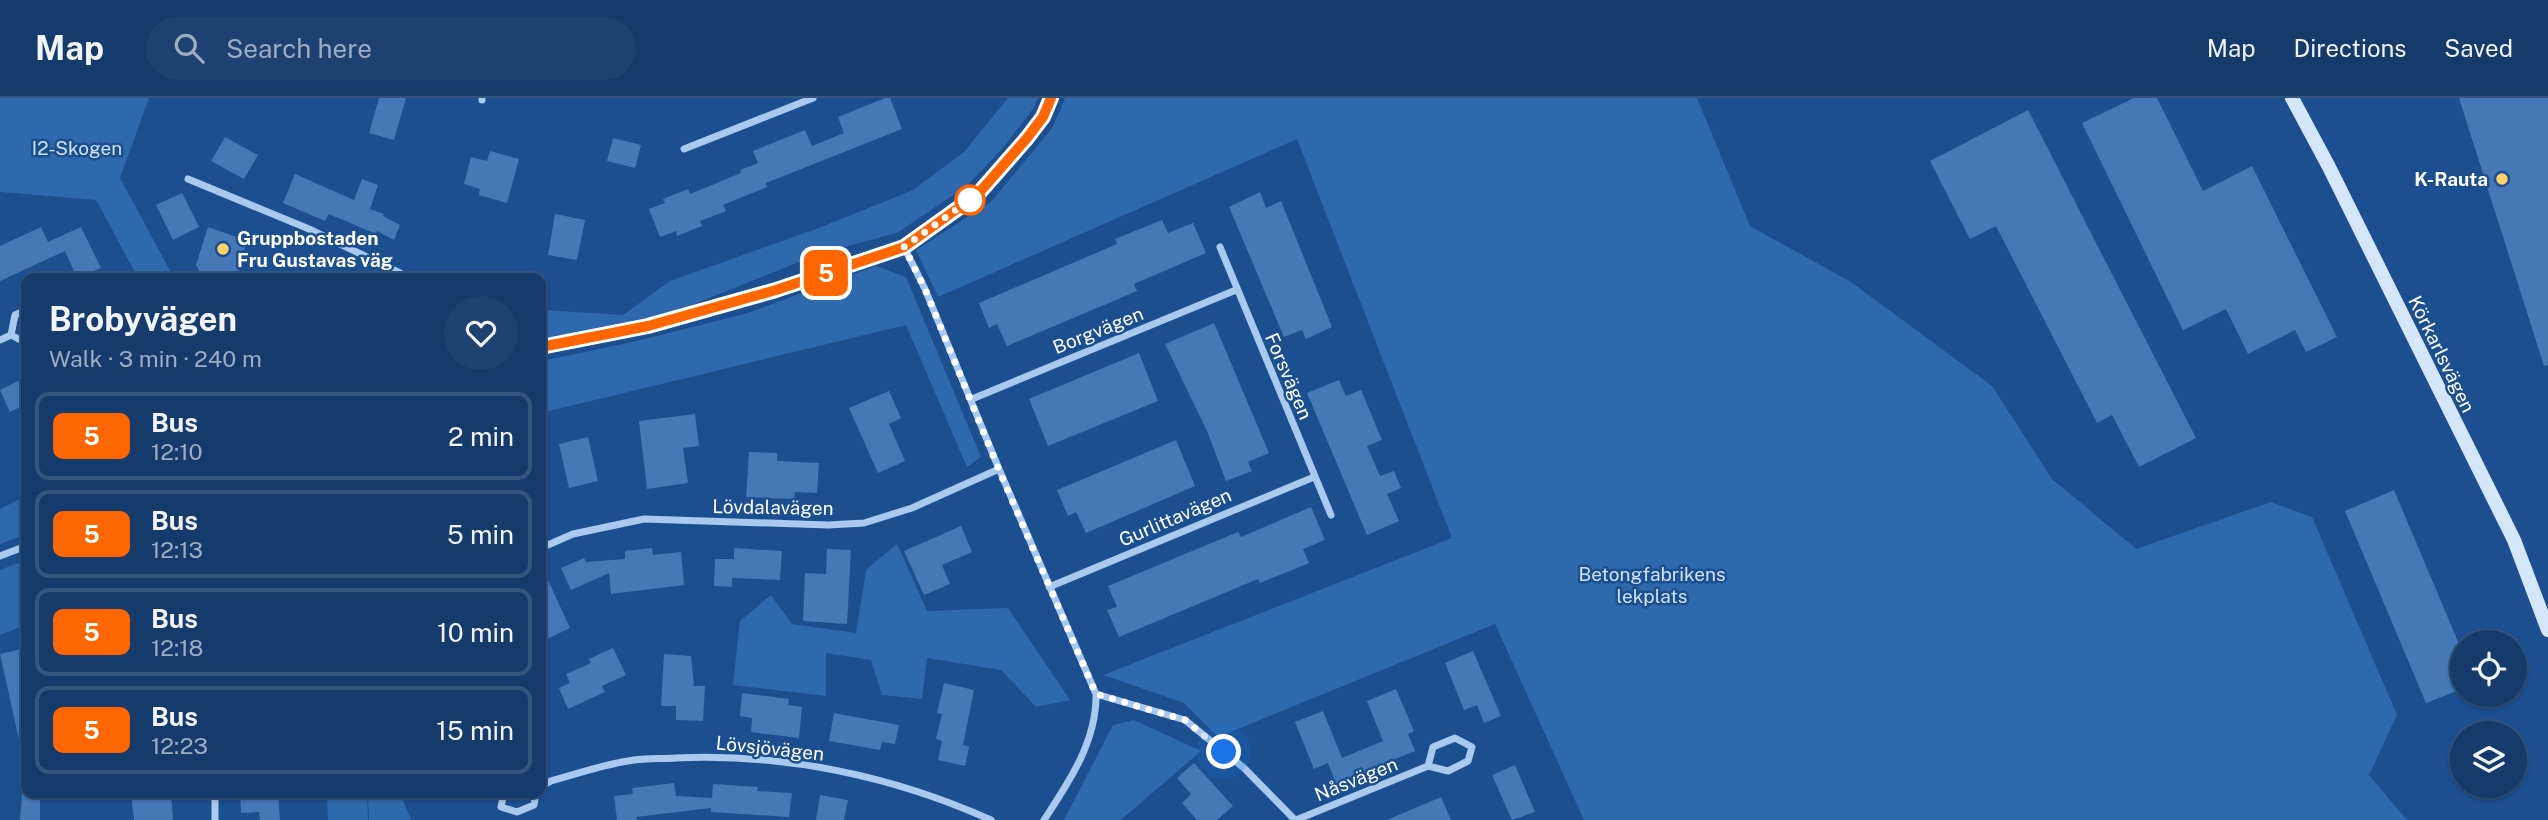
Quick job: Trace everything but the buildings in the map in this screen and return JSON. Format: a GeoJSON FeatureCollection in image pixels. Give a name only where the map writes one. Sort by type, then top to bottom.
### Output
{"type":"FeatureCollection","features":[{"type":"Feature","properties":{"kind":"street"},"geometry":{"type":"LineString","coordinates":[[684,149],[813,98]]}},
{"type":"Feature","properties":{"kind":"street"},"geometry":{"type":"LineString","coordinates":[[546,346],[648,326],[776,290],[904,247],[978,194],[1011,159],[1043,117],[1051,98]]}},
{"type":"Feature","properties":{"kind":"street","name":"Körkarlsvägen"},"geometry":{"type":"LineString","coordinates":[[2292,98],[2514,540],[2548,630]]}},
{"type":"Feature","properties":{"kind":"street"},"geometry":{"type":"LineString","coordinates":[[188,179],[309,229],[400,273]]}},
{"type":"Feature","properties":{"kind":"street"},"geometry":{"type":"LineString","coordinates":[[904,247],[925,289],[999,470],[1096,694],[1096,715],[1078,765],[1044,820]]}},
{"type":"Feature","properties":{"kind":"street","name":"Forsvägen"},"geometry":{"type":"LineString","coordinates":[[1220,247],[1331,515]]}},
{"type":"Feature","properties":{"kind":"street","name":"Borgvägen"},"geometry":{"type":"LineString","coordinates":[[972,400],[1236,290]]}},
{"type":"Feature","properties":{"kind":"street"},"geometry":{"type":"LineString","coordinates":[[11,335],[15,315],[21,312]]}},
{"type":"Feature","properties":{"kind":"street"},"geometry":{"type":"LineString","coordinates":[[0,340],[11,335]]}},
{"type":"Feature","properties":{"kind":"street"},"geometry":{"type":"LineString","coordinates":[[11,335],[21,341]]}},
{"type":"Feature","properties":{"kind":"street","name":"Lövdalavägen"},"geometry":{"type":"LineString","coordinates":[[546,546],[573,534],[643,519],[828,525],[864,523],[912,508],[999,470]]}},
{"type":"Feature","properties":{"kind":"street","name":"Gurlittavägen"},"geometry":{"type":"LineString","coordinates":[[1049,587],[1314,477]]}},
{"type":"Feature","properties":{"kind":"street"},"geometry":{"type":"LineString","coordinates":[[0,556],[21,548]]}},
{"type":"Feature","properties":{"kind":"street"},"geometry":{"type":"LineString","coordinates":[[1096,694],[1185,720],[1244,768],[1296,820]]}},
{"type":"Feature","properties":{"kind":"street","name":"Nåsvägen"},"geometry":{"type":"LineString","coordinates":[[1296,820],[1428,766],[1448,771],[1468,761],[1472,747],[1455,738],[1433,747],[1428,766]]}},
{"type":"Feature","properties":{"kind":"street","name":"Lövsjövägen"},"geometry":{"type":"LineString","coordinates":[[546,784],[628,761],[718,757],[795,763],[879,779],[963,807],[992,820]]}},
{"type":"Feature","properties":{"kind":"street"},"geometry":{"type":"LineString","coordinates":[[215,798],[215,820]]}},
{"type":"Feature","properties":{"kind":"street"},"geometry":{"type":"LineString","coordinates":[[503,798],[501,807],[517,812],[534,805],[535,798]]}},
{"type":"Feature","properties":{"kind":"green space","name":"I2-Skogen"},"geometry":{"type":"Polygon","coordinates":[[[0,98],[149,98],[120,178],[171,273],[135,273],[96,200],[0,192],[0,98]]]}},
{"type":"Feature","properties":{"kind":"green space"},"geometry":{"type":"Polygon","coordinates":[[[1008,98],[1038,98],[1033,109],[1002,149],[968,185],[897,233],[824,252],[679,310],[618,328],[546,337],[546,310],[623,315],[670,281],[824,226],[913,190],[964,152],[1008,98]]]}},
{"type":"Feature","properties":{"kind":"green space","name":"Betongfabrikens lekplats"},"geometry":{"type":"Polygon","coordinates":[[[1065,98],[1697,98],[1750,226],[1851,282],[1992,386],[2052,479],[2136,549],[2271,502],[2312,517],[2397,715],[2369,775],[2407,820],[1584,820],[1495,624],[1218,737],[1184,703],[1103,675],[1452,538],[1297,139],[938,297],[916,250],[991,202],[1053,127],[1065,98]]]}},
{"type":"Feature","properties":{"kind":"green space"},"geometry":{"type":"Polygon","coordinates":[[[876,266],[906,277],[981,457],[967,467],[906,325],[546,412],[546,360],[633,342],[748,313],[876,266]]]}},
{"type":"Feature","properties":{"kind":"green space"},"geometry":{"type":"Polygon","coordinates":[[[21,498],[21,536],[0,544],[0,509],[21,498]]]}},
{"type":"Feature","properties":{"kind":"green space"},"geometry":{"type":"Polygon","coordinates":[[[897,544],[927,611],[1008,608],[1070,700],[1036,707],[1001,670],[927,658],[922,699],[882,695],[871,660],[826,653],[826,696],[733,685],[740,621],[771,595],[792,624],[856,633],[866,570],[897,544]]]}},
{"type":"Feature","properties":{"kind":"green space"},"geometry":{"type":"Polygon","coordinates":[[[21,562],[21,627],[0,635],[0,570],[21,562]]]}},
{"type":"Feature","properties":{"kind":"green space"},"geometry":{"type":"Polygon","coordinates":[[[1134,720],[1201,751],[1121,820],[1064,820],[1113,725],[1134,720]]]}},
{"type":"Feature","properties":{"kind":"green space"},"geometry":{"type":"Polygon","coordinates":[[[327,798],[367,798],[368,820],[328,820],[327,798]]]}},
{"type":"Feature","properties":{"kind":"green space"},"geometry":{"type":"Polygon","coordinates":[[[368,798],[402,798],[411,820],[369,820],[368,798]]]}},
{"type":"Feature","properties":{"kind":"bus line","name":"5"},"geometry":{"type":"LineString","coordinates":[[546,346],[648,326],[776,290],[904,247],[978,194],[1011,159],[1043,117],[1051,98]]}},
{"type":"Feature","properties":{"kind":"place","name":"K-Rauta"},"geometry":{"type":"Point","coordinates":[2502,179]}},
{"type":"Feature","properties":{"kind":"place","name":"Gruppbostaden Fru Gustavas väg"},"geometry":{"type":"Point","coordinates":[223,249]}},
{"type":"Feature","properties":{"kind":"route"},"geometry":{"type":"LineString","coordinates":[[970,200],[978,194],[904,247],[925,289],[999,470],[1096,694],[1185,720],[1224,752]]}}]}
